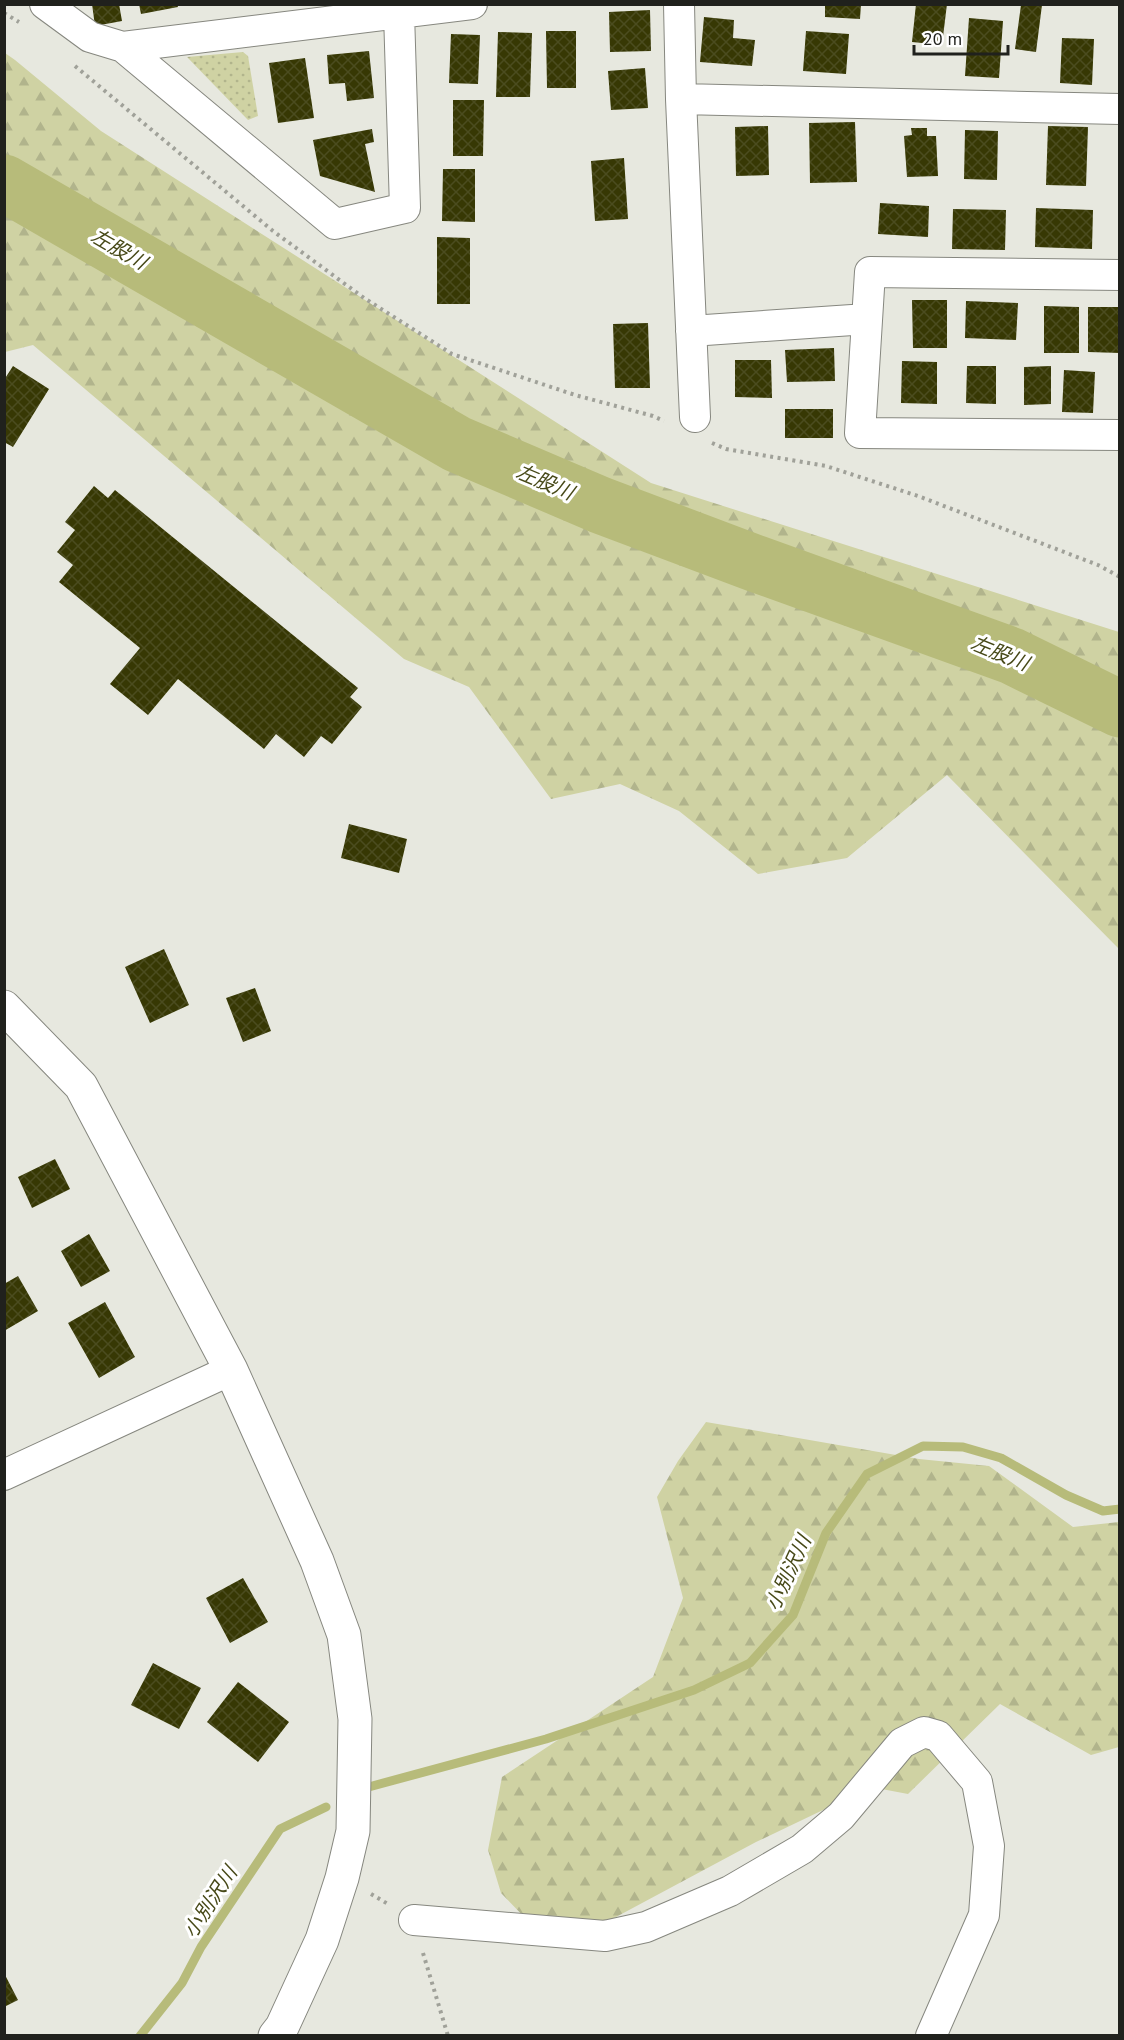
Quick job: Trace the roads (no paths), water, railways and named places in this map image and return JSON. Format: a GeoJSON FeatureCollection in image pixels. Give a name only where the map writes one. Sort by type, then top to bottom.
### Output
{"type":"FeatureCollection","features":[{"type":"Feature","properties":{"kind":"street"},"geometry":{"type":"LineString","coordinates":[[45,4],[90,38],[123,47],[472,4]]}},
{"type":"Feature","properties":{"kind":"street"},"geometry":{"type":"LineString","coordinates":[[679,4],[691,330],[691,428]]}},
{"type":"Feature","properties":{"kind":"street"},"geometry":{"type":"LineString","coordinates":[[123,47],[335,224],[405,208],[399,13]]}},
{"type":"Feature","properties":{"kind":"street"},"geometry":{"type":"LineString","coordinates":[[681,99],[1119,109]]}},
{"type":"Feature","properties":{"kind":"street"},"geometry":{"type":"LineString","coordinates":[[1119,275],[870,272],[860,433],[1119,435]]}},
{"type":"Feature","properties":{"kind":"street"},"geometry":{"type":"LineString","coordinates":[[691,330],[867,319]]}},
{"type":"Feature","properties":{"kind":"street"},"geometry":{"type":"LineString","coordinates":[[4,1007],[81,1086],[231,1370],[317,1561],[344,1635],[355,1719],[353,1832],[342,1878],[322,1940],[282,2027],[275,2036]]}},
{"type":"Feature","properties":{"kind":"street"},"geometry":{"type":"LineString","coordinates":[[4,1475],[231,1370]]}},
{"type":"Feature","properties":{"kind":"street"},"geometry":{"type":"LineString","coordinates":[[414,1920],[605,1936],[646,1927],[730,1891],[802,1849],[841,1816],[902,1743],[924,1732],[938,1737],[977,1782],[989,1846],[984,1915],[931,2036]]}},
{"type":"Feature","properties":{"kind":"waterway","name":"左股川"},"geometry":{"type":"LineString","coordinates":[[4,183],[457,444],[600,505],[1012,656],[1120,709]]}},
{"type":"Feature","properties":{"kind":"waterway","name":"小別沢川"},"geometry":{"type":"LineString","coordinates":[[365,1788],[546,1739],[694,1690],[750,1663],[793,1615],[826,1533],[867,1474],[923,1446],[963,1447],[1001,1458],[1066,1495],[1103,1511],[1120,1509]]}},
{"type":"Feature","properties":{"kind":"waterway","name":"小別沢川"},"geometry":{"type":"LineString","coordinates":[[140,2036],[182,1983],[201,1947],[280,1829],[326,1807]]}}]}
